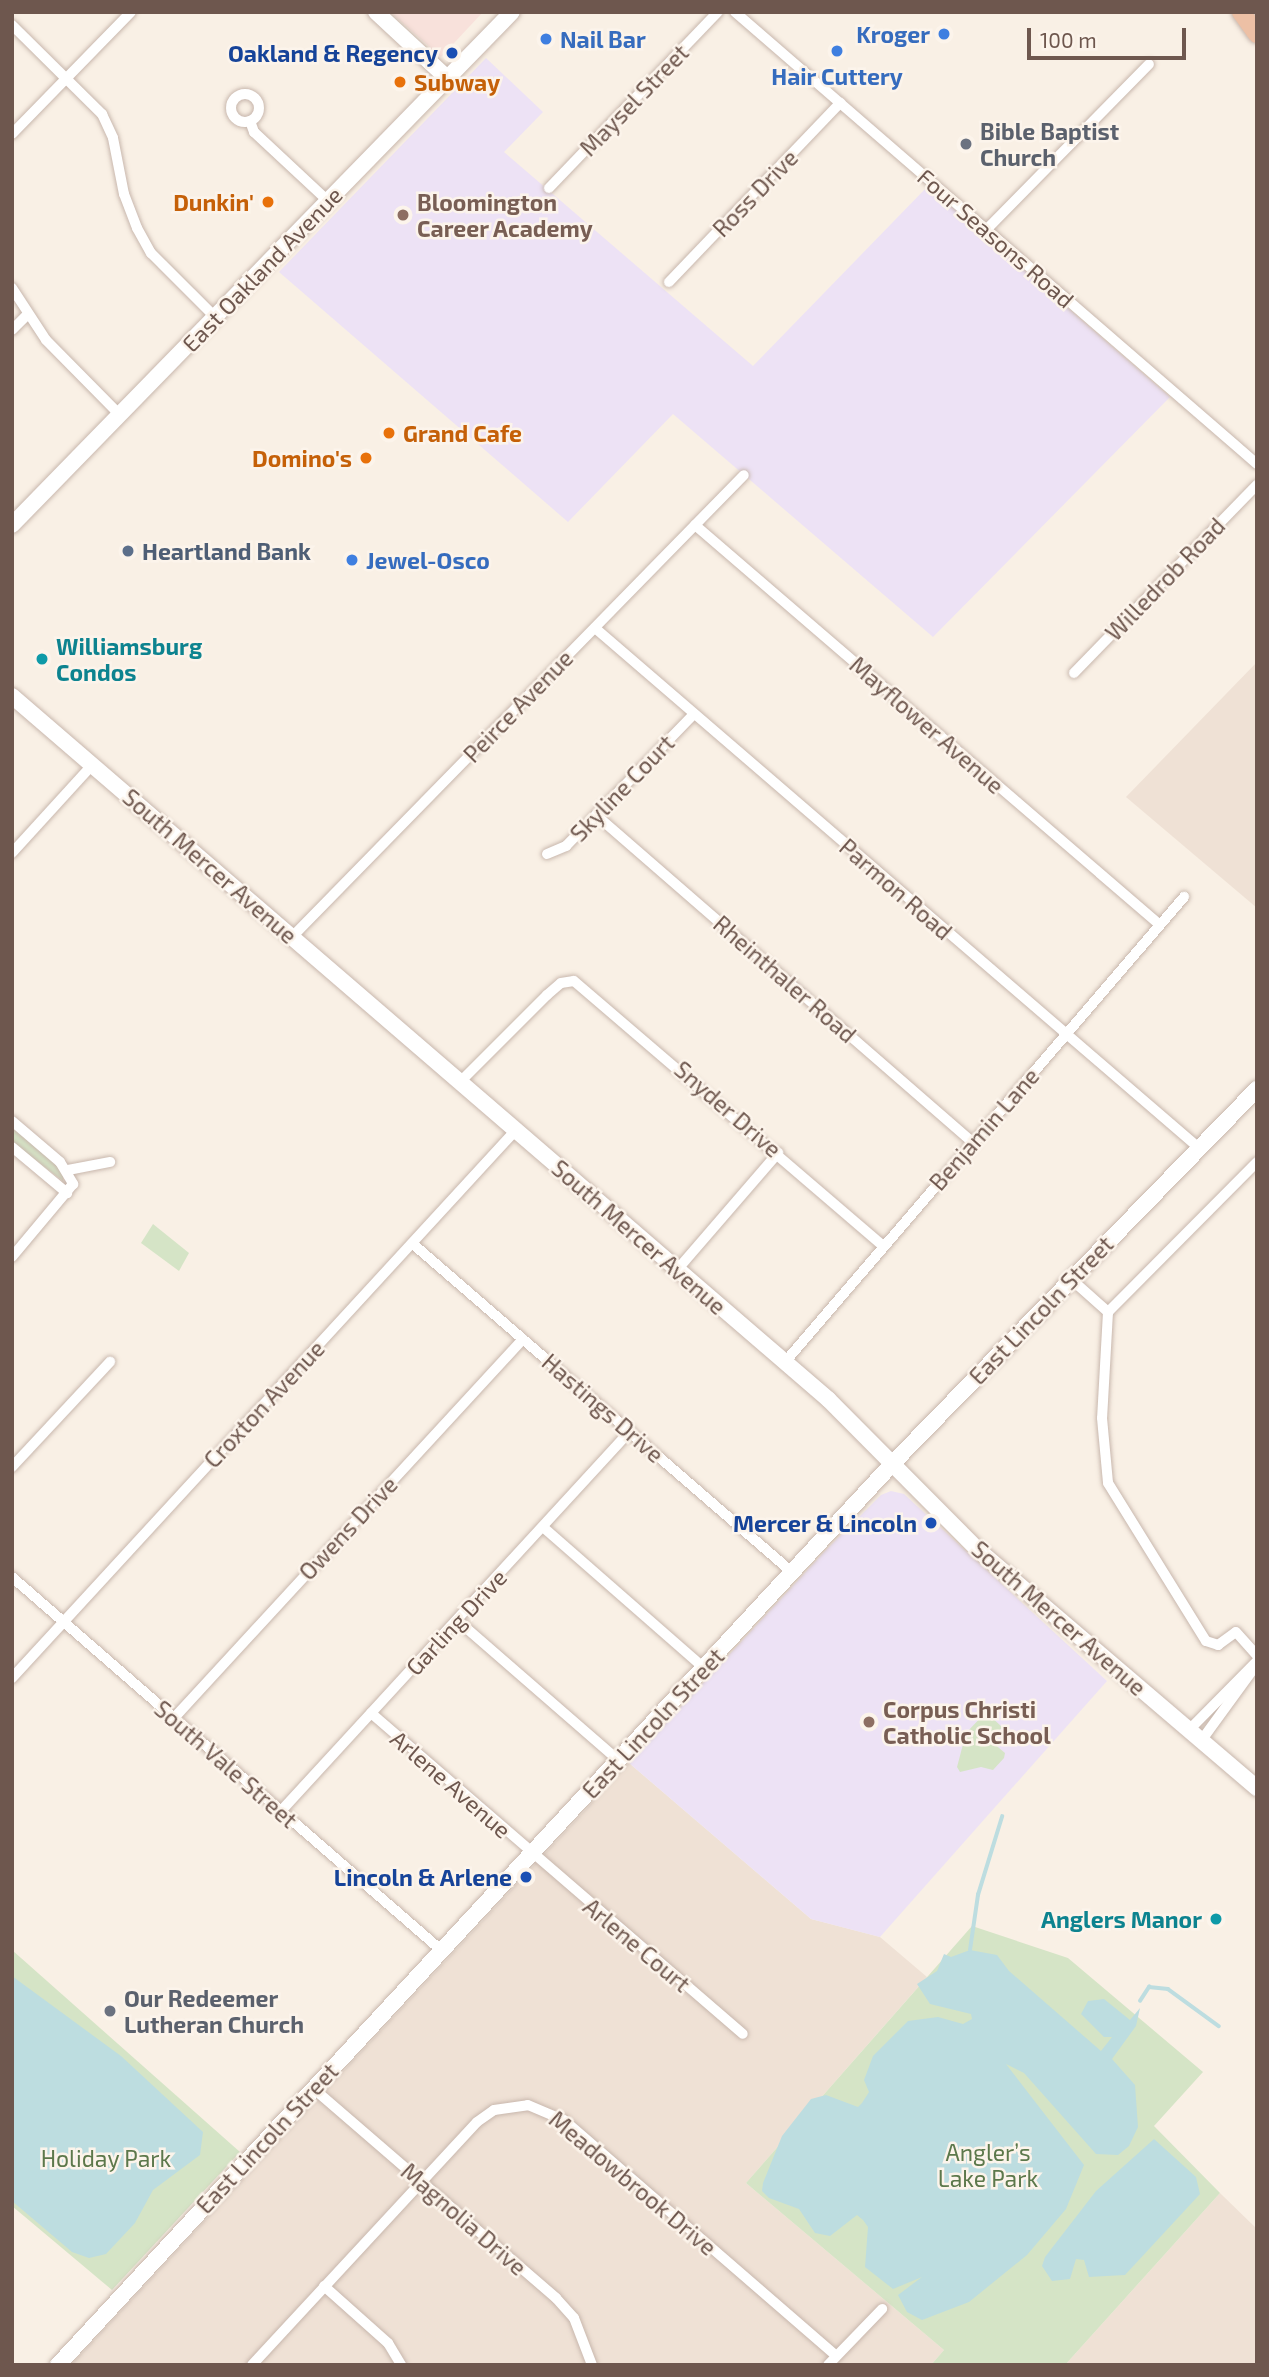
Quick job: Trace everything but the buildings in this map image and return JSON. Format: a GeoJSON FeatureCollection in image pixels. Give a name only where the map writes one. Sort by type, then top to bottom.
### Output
{"type":"FeatureCollection","features":[{"type":"Feature","properties":{"kind":"highway"},"geometry":{"type":"LineString","coordinates":[[1241,12],[1257,34]]}},
{"type":"Feature","properties":{"kind":"main road"},"geometry":{"type":"LineString","coordinates":[[376,12],[448,79]]}},
{"type":"Feature","properties":{"kind":"main road","name":"East Oakland Avenue"},"geometry":{"type":"LineString","coordinates":[[12,525],[512,12]]}},
{"type":"Feature","properties":{"kind":"main road","name":"South Mercer Avenue"},"geometry":{"type":"LineString","coordinates":[[12,696],[785,1363],[893,1463],[977,1549],[1257,1788]]}},
{"type":"Feature","properties":{"kind":"main road","name":"East Lincoln Street"},"geometry":{"type":"LineString","coordinates":[[58,2365],[893,1463],[1257,1089]]}},
{"type":"Feature","properties":{"kind":"street"},"geometry":{"type":"LineString","coordinates":[[12,134],[131,12]]}},
{"type":"Feature","properties":{"kind":"street","name":"Maysel Street"},"geometry":{"type":"LineString","coordinates":[[549,188],[718,12]]}},
{"type":"Feature","properties":{"kind":"street","name":"Four Seasons Road"},"geometry":{"type":"LineString","coordinates":[[735,12],[1257,464]]}},
{"type":"Feature","properties":{"kind":"street"},"geometry":{"type":"LineString","coordinates":[[12,25],[67,78],[107,122],[127,206],[151,253],[215,317]]}},
{"type":"Feature","properties":{"kind":"street"},"geometry":{"type":"LineString","coordinates":[[987,229],[1149,64]]}},
{"type":"Feature","properties":{"kind":"street","name":"Ross Drive"},"geometry":{"type":"LineString","coordinates":[[669,282],[840,103]]}},
{"type":"Feature","properties":{"kind":"street"},"geometry":{"type":"LineString","coordinates":[[250,121],[254,132],[328,201]]}},
{"type":"Feature","properties":{"kind":"street"},"geometry":{"type":"LineString","coordinates":[[12,288],[27,316],[56,352],[120,415]]}},
{"type":"Feature","properties":{"kind":"street"},"geometry":{"type":"LineString","coordinates":[[12,330],[27,316]]}},
{"type":"Feature","properties":{"kind":"street","name":"Peirce Avenue"},"geometry":{"type":"LineString","coordinates":[[292,937],[744,475]]}},
{"type":"Feature","properties":{"kind":"street","name":"Willedrob Road"},"geometry":{"type":"LineString","coordinates":[[1073,673],[1257,485]]}},
{"type":"Feature","properties":{"kind":"street","name":"Mayflower Avenue"},"geometry":{"type":"LineString","coordinates":[[695,525],[1160,925]]}},
{"type":"Feature","properties":{"kind":"street","name":"Parmon Road"},"geometry":{"type":"LineString","coordinates":[[595,628],[1064,1036],[1199,1148]]}},
{"type":"Feature","properties":{"kind":"street","name":"Skyline Court"},"geometry":{"type":"LineString","coordinates":[[547,855],[566,846],[694,714]]}},
{"type":"Feature","properties":{"kind":"street"},"geometry":{"type":"LineString","coordinates":[[12,853],[92,765]]}},
{"type":"Feature","properties":{"kind":"street","name":"Rheinthaler Road"},"geometry":{"type":"LineString","coordinates":[[596,816],[973,1143]]}},
{"type":"Feature","properties":{"kind":"street","name":"Benjamin Lane"},"geometry":{"type":"LineString","coordinates":[[785,1363],[1184,897]]}},
{"type":"Feature","properties":{"kind":"street","name":"Snyder Drive"},"geometry":{"type":"LineString","coordinates":[[460,1082],[567,981],[586,987],[883,1246]]}},
{"type":"Feature","properties":{"kind":"street"},"geometry":{"type":"LineString","coordinates":[[12,1121],[68,1170],[73,1184],[12,1257]]}},
{"type":"Feature","properties":{"kind":"street","name":"Croxton Avenue"},"geometry":{"type":"LineString","coordinates":[[12,1678],[516,1130]]}},
{"type":"Feature","properties":{"kind":"street"},"geometry":{"type":"LineString","coordinates":[[12,1147],[67,1193]]}},
{"type":"Feature","properties":{"kind":"street"},"geometry":{"type":"LineString","coordinates":[[677,1270],[778,1153]]}},
{"type":"Feature","properties":{"kind":"street"},"geometry":{"type":"LineString","coordinates":[[68,1170],[110,1162]]}},
{"type":"Feature","properties":{"kind":"street"},"geometry":{"type":"LineString","coordinates":[[1257,1162],[1108,1312],[1102,1418],[1108,1483],[1206,1641],[1218,1645],[1236,1632],[1257,1655]]}},
{"type":"Feature","properties":{"kind":"street","name":"Hastings Drive"},"geometry":{"type":"LineString","coordinates":[[413,1244],[793,1573]]}},
{"type":"Feature","properties":{"kind":"street"},"geometry":{"type":"LineString","coordinates":[[1071,1279],[1108,1312]]}},
{"type":"Feature","properties":{"kind":"street","name":"Owens Drive"},"geometry":{"type":"LineString","coordinates":[[174,1718],[523,1339]]}},
{"type":"Feature","properties":{"kind":"street"},"geometry":{"type":"LineString","coordinates":[[12,1467],[110,1363]]}},
{"type":"Feature","properties":{"kind":"street","name":"Garling Drive"},"geometry":{"type":"LineString","coordinates":[[281,1811],[629,1431]]}},
{"type":"Feature","properties":{"kind":"street"},"geometry":{"type":"LineString","coordinates":[[543,1527],[704,1668]]}},
{"type":"Feature","properties":{"kind":"street","name":"South Vale Street"},"geometry":{"type":"LineString","coordinates":[[12,1577],[442,1950]]}},
{"type":"Feature","properties":{"kind":"street"},"geometry":{"type":"LineString","coordinates":[[457,1620],[618,1760]]}},
{"type":"Feature","properties":{"kind":"street"},"geometry":{"type":"LineString","coordinates":[[1195,1735],[1257,1662]]}},
{"type":"Feature","properties":{"kind":"street","name":"Arlene Avenue"},"geometry":{"type":"LineString","coordinates":[[370,1713],[531,1854]]}},
{"type":"Feature","properties":{"kind":"street","name":"Arlene Court"},"geometry":{"type":"LineString","coordinates":[[531,1854],[743,2034]]}},
{"type":"Feature","properties":{"kind":"street","name":"Magnolia Drive"},"geometry":{"type":"LineString","coordinates":[[314,2089],[556,2298],[580,2329],[592,2365]]}},
{"type":"Feature","properties":{"kind":"street","name":"Meadowbrook Drive"},"geometry":{"type":"LineString","coordinates":[[251,2365],[420,2183],[494,2110],[528,2105],[564,2120],[832,2360]]}},
{"type":"Feature","properties":{"kind":"street"},"geometry":{"type":"LineString","coordinates":[[324,2286],[388,2343],[401,2365]]}},
{"type":"Feature","properties":{"kind":"street"},"geometry":{"type":"LineString","coordinates":[[832,2360],[882,2309]]}},
{"type":"Feature","properties":{"kind":"shaded area"},"geometry":{"type":"Polygon","coordinates":[[[390,12],[483,12],[441,57],[390,12]]]}},
{"type":"Feature","properties":{"kind":"shaded area"},"geometry":{"type":"Polygon","coordinates":[[[486,58],[543,112],[504,152],[753,366],[928,186],[1170,397],[933,637],[673,414],[568,522],[279,272],[486,58]]]}},
{"type":"Feature","properties":{"kind":"shaded area"},"geometry":{"type":"Polygon","coordinates":[[[1257,662],[1257,908],[1126,797],[1257,662]]]}},
{"type":"Feature","properties":{"kind":"shaded area","name":"Corpus Christi Catholic School"},"geometry":{"type":"Polygon","coordinates":[[[891,1491],[904,1494],[1107,1681],[880,1937],[811,1919],[629,1763],[826,1550],[881,1495],[891,1491]]]}},
{"type":"Feature","properties":{"kind":"shaded area"},"geometry":{"type":"Polygon","coordinates":[[[629,1763],[811,1919],[880,1937],[927,1977],[746,2183],[944,2350],[931,2365],[71,2365],[629,1763]]]}},
{"type":"Feature","properties":{"kind":"shaded area"},"geometry":{"type":"Polygon","coordinates":[[[1220,2193],[1257,2229],[1257,2365],[1065,2365],[1220,2193]]]}},
{"type":"Feature","properties":{"kind":"green space"},"geometry":{"type":"Polygon","coordinates":[[[12,1127],[63,1171],[63,1181],[12,1142],[12,1127]]]}},
{"type":"Feature","properties":{"kind":"green space"},"geometry":{"type":"Polygon","coordinates":[[[153,1224],[189,1253],[179,1271],[141,1243],[153,1224]]]}},
{"type":"Feature","properties":{"kind":"green space"},"geometry":{"type":"Polygon","coordinates":[[[986,1712],[1002,1727],[992,1742],[1005,1753],[1004,1758],[993,1770],[981,1767],[960,1772],[957,1767],[966,1733],[986,1712]]]}},
{"type":"Feature","properties":{"kind":"green space","name":"Angler’s Lake Park"},"geometry":{"type":"Polygon","coordinates":[[[972,1926],[1068,1958],[1203,2072],[1154,2126],[1220,2193],[1065,2365],[931,2365],[944,2350],[746,2183],[972,1926]]]}},
{"type":"Feature","properties":{"kind":"green space","name":"Holiday Park"},"geometry":{"type":"Polygon","coordinates":[[[12,1950],[240,2152],[112,2290],[12,2206],[12,1950]]]}},
{"type":"Feature","properties":{"kind":"water"},"geometry":{"type":"Polygon","coordinates":[[[970,1950],[997,1955],[1009,1971],[1101,2051],[1112,2037],[1104,2037],[1081,2014],[1088,2001],[1104,1999],[1130,2020],[1140,2008],[1136,2026],[1112,2059],[1135,2085],[1138,2127],[1129,2146],[1118,2155],[1096,2154],[1024,2073],[1006,2064],[1084,2165],[1066,2209],[1027,2255],[969,2302],[922,2320],[907,2312],[898,2295],[922,2277],[893,2289],[865,2267],[868,2227],[863,2220],[857,2215],[830,2236],[815,2233],[799,2209],[769,2198],[762,2191],[763,2183],[782,2136],[811,2099],[826,2095],[858,2107],[862,2103],[869,2092],[864,2080],[873,2056],[908,2021],[938,2017],[963,2024],[972,2019],[971,2014],[930,2004],[917,1984],[937,1971],[944,1954],[951,1957],[970,1950]]]}},
{"type":"Feature","properties":{"kind":"water","name":"Holiday Park"},"geometry":{"type":"Polygon","coordinates":[[[12,1976],[121,2056],[203,2132],[200,2155],[153,2190],[135,2223],[106,2254],[89,2258],[72,2252],[12,2201],[12,1976]]]}},
{"type":"Feature","properties":{"kind":"water"},"geometry":{"type":"Polygon","coordinates":[[[1154,2139],[1196,2177],[1200,2194],[1125,2275],[1089,2277],[1084,2260],[1076,2259],[1070,2279],[1052,2281],[1042,2266],[1045,2257],[1096,2191],[1154,2139]]]}},
{"type":"Feature","properties":{"kind":"waterway"},"geometry":{"type":"LineString","coordinates":[[970,1950],[978,1895],[1002,1817]]}},
{"type":"Feature","properties":{"kind":"waterway"},"geometry":{"type":"LineString","coordinates":[[1140,2001],[1149,1987],[1168,1989],[1219,2026]]}},
{"type":"Feature","properties":{"kind":"place","name":"Kroger"},"geometry":{"type":"Point","coordinates":[944,34]}},
{"type":"Feature","properties":{"kind":"place","name":"Nail Bar"},"geometry":{"type":"Point","coordinates":[546,39]}},
{"type":"Feature","properties":{"kind":"place","name":"Hair Cuttery"},"geometry":{"type":"Point","coordinates":[837,51]}},
{"type":"Feature","properties":{"kind":"place","name":"Oakland & Regency"},"geometry":{"type":"Point","coordinates":[452,53]}},
{"type":"Feature","properties":{"kind":"place","name":"Subway"},"geometry":{"type":"Point","coordinates":[400,82]}},
{"type":"Feature","properties":{"kind":"place","name":"Bible Baptist Church"},"geometry":{"type":"Point","coordinates":[966,144]}},
{"type":"Feature","properties":{"kind":"place","name":"Dunkin'"},"geometry":{"type":"Point","coordinates":[268,202]}},
{"type":"Feature","properties":{"kind":"place","name":"Bloomington Career Academy"},"geometry":{"type":"Point","coordinates":[403,215]}},
{"type":"Feature","properties":{"kind":"place","name":"Grand Cafe"},"geometry":{"type":"Point","coordinates":[389,433]}},
{"type":"Feature","properties":{"kind":"place","name":"Domino's"},"geometry":{"type":"Point","coordinates":[366,458]}},
{"type":"Feature","properties":{"kind":"place","name":"Heartland Bank"},"geometry":{"type":"Point","coordinates":[128,551]}},
{"type":"Feature","properties":{"kind":"place","name":"Jewel-Osco"},"geometry":{"type":"Point","coordinates":[352,560]}},
{"type":"Feature","properties":{"kind":"place","name":"Williamsburg Condos"},"geometry":{"type":"Point","coordinates":[42,659]}},
{"type":"Feature","properties":{"kind":"place","name":"Mercer & Lincoln"},"geometry":{"type":"Point","coordinates":[931,1523]}},
{"type":"Feature","properties":{"kind":"place","name":"Corpus Christi Catholic School"},"geometry":{"type":"Point","coordinates":[869,1722]}},
{"type":"Feature","properties":{"kind":"place","name":"Lincoln & Arlene"},"geometry":{"type":"Point","coordinates":[526,1877]}},
{"type":"Feature","properties":{"kind":"place","name":"Anglers Manor"},"geometry":{"type":"Point","coordinates":[1216,1919]}},
{"type":"Feature","properties":{"kind":"place","name":"Our Redeemer Lutheran Church"},"geometry":{"type":"Point","coordinates":[110,2011]}}]}
